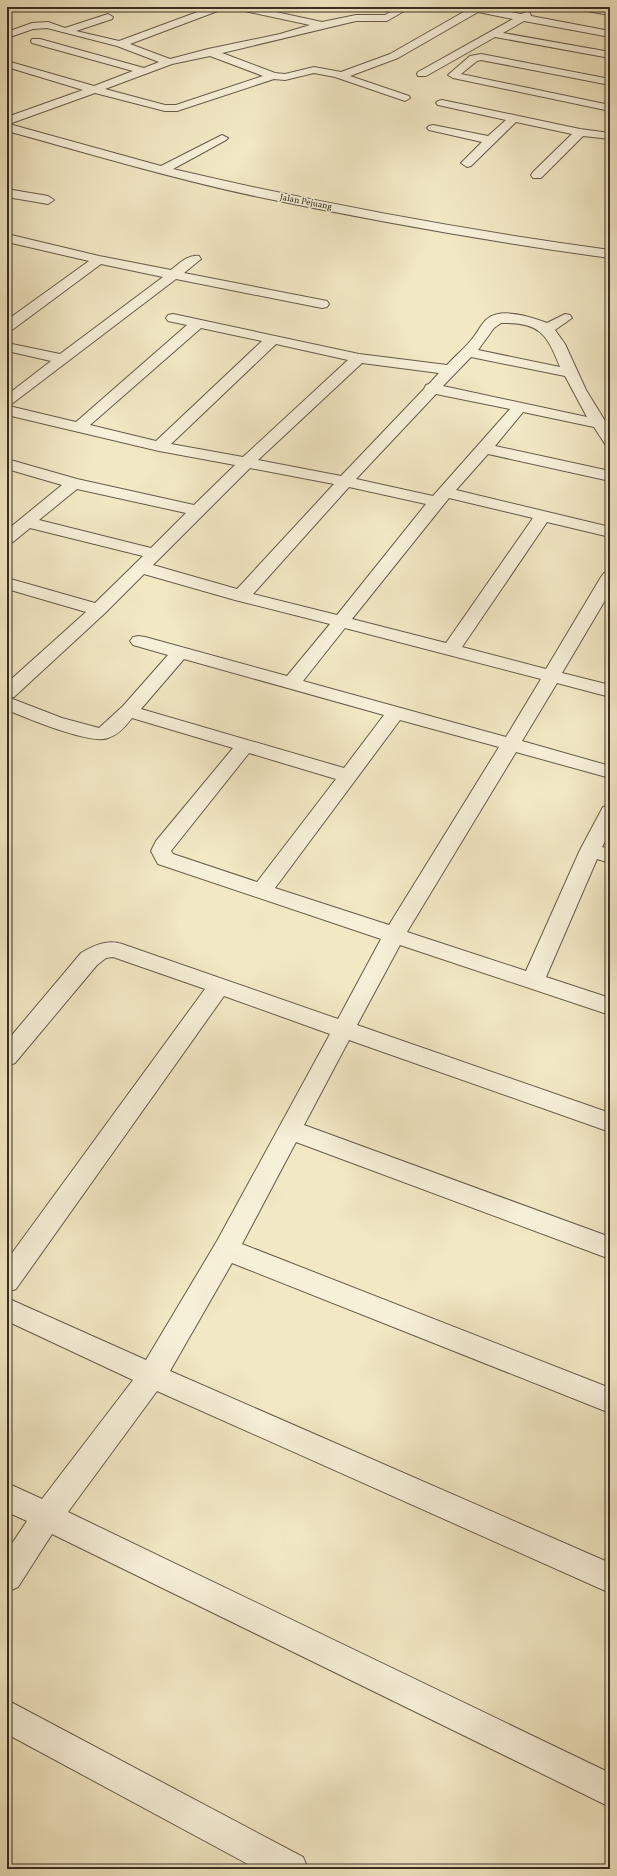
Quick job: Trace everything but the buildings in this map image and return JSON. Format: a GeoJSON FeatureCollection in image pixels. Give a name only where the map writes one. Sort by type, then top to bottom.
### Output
{"type":"FeatureCollection","features":[{"type":"Feature","properties":{"kind":"street"},"geometry":{"type":"LineString","coordinates":[[120,44],[220,7]]}},
{"type":"Feature","properties":{"kind":"street"},"geometry":{"type":"LineString","coordinates":[[240,7],[322,25]]}},
{"type":"Feature","properties":{"kind":"street"},"geometry":{"type":"LineString","coordinates":[[7,121],[169,62],[208,52],[282,37],[322,25],[359,18],[387,18],[406,7]]}},
{"type":"Feature","properties":{"kind":"street"},"geometry":{"type":"LineString","coordinates":[[581,7],[610,12]]}},
{"type":"Feature","properties":{"kind":"street"},"geometry":{"type":"LineString","coordinates":[[340,76],[394,56],[474,8],[610,34]]}},
{"type":"Feature","properties":{"kind":"street"},"geometry":{"type":"LineString","coordinates":[[422,74],[534,10]]}},
{"type":"Feature","properties":{"kind":"street"},"geometry":{"type":"LineString","coordinates":[[65,31],[108,17]]}},
{"type":"Feature","properties":{"kind":"street"},"geometry":{"type":"LineString","coordinates":[[7,35],[39,25],[57,27],[65,31],[120,44],[169,62]]}},
{"type":"Feature","properties":{"kind":"street"},"geometry":{"type":"LineString","coordinates":[[493,34],[610,55]]}},
{"type":"Feature","properties":{"kind":"street"},"geometry":{"type":"LineString","coordinates":[[36,41],[144,71]]}},
{"type":"Feature","properties":{"kind":"street"},"geometry":{"type":"LineString","coordinates":[[208,52],[273,76],[285,77],[314,70],[340,76],[405,98]]}},
{"type":"Feature","properties":{"kind":"street"},"geometry":{"type":"LineString","coordinates":[[610,82],[481,57],[474,58],[453,75],[610,108]]}},
{"type":"Feature","properties":{"kind":"street"},"geometry":{"type":"LineString","coordinates":[[7,64],[71,84],[96,89],[165,108],[177,108],[273,76]]}},
{"type":"Feature","properties":{"kind":"street"},"geometry":{"type":"LineString","coordinates":[[442,103],[580,132],[610,136]]}},
{"type":"Feature","properties":{"kind":"street"},"geometry":{"type":"LineString","coordinates":[[467,163],[514,118]]}},
{"type":"Feature","properties":{"kind":"street","name":"Jalan Pejuang"},"geometry":{"type":"LineString","coordinates":[[7,127],[162,170],[258,193],[491,237],[610,254]]}},
{"type":"Feature","properties":{"kind":"street"},"geometry":{"type":"LineString","coordinates":[[433,128],[490,140]]}},
{"type":"Feature","properties":{"kind":"street"},"geometry":{"type":"LineString","coordinates":[[537,175],[580,132]]}},
{"type":"Feature","properties":{"kind":"street"},"geometry":{"type":"LineString","coordinates":[[162,170],[222,138]]}},
{"type":"Feature","properties":{"kind":"street"},"geometry":{"type":"LineString","coordinates":[[7,192],[48,200]]}},
{"type":"Feature","properties":{"kind":"street"},"geometry":{"type":"LineString","coordinates":[[7,238],[99,260],[322,304]]}},
{"type":"Feature","properties":{"kind":"street"},"geometry":{"type":"LineString","coordinates":[[7,327],[99,260]]}},
{"type":"Feature","properties":{"kind":"street"},"geometry":{"type":"LineString","coordinates":[[7,402],[194,260]]}},
{"type":"Feature","properties":{"kind":"street"},"geometry":{"type":"LineString","coordinates":[[173,318],[359,358],[449,370]]}},
{"type":"Feature","properties":{"kind":"street"},"geometry":{"type":"LineString","coordinates":[[241,596],[345,481],[467,352],[492,322],[497,319],[506,318],[522,321],[541,325],[547,329],[554,337],[570,373],[610,441]]}},
{"type":"Feature","properties":{"kind":"street"},"geometry":{"type":"LineString","coordinates":[[547,329],[565,318]]}},
{"type":"Feature","properties":{"kind":"street"},"geometry":{"type":"LineString","coordinates":[[80,426],[197,324]]}},
{"type":"Feature","properties":{"kind":"street"},"geometry":{"type":"LineString","coordinates":[[159,446],[273,339]]}},
{"type":"Feature","properties":{"kind":"street"},"geometry":{"type":"LineString","coordinates":[[7,347],[62,359]]}},
{"type":"Feature","properties":{"kind":"street"},"geometry":{"type":"LineString","coordinates":[[467,352],[570,373]]}},
{"type":"Feature","properties":{"kind":"street"},"geometry":{"type":"LineString","coordinates":[[7,693],[98,610],[246,463],[359,358]]}},
{"type":"Feature","properties":{"kind":"street"},"geometry":{"type":"LineString","coordinates":[[432,388],[599,424]]}},
{"type":"Feature","properties":{"kind":"street"},"geometry":{"type":"LineString","coordinates":[[290,684],[340,620],[441,497],[520,407]]}},
{"type":"Feature","properties":{"kind":"street"},"geometry":{"type":"LineString","coordinates":[[7,410],[80,426],[159,446],[543,516],[610,532]]}},
{"type":"Feature","properties":{"kind":"street"},"geometry":{"type":"LineString","coordinates":[[484,448],[610,476]]}},
{"type":"Feature","properties":{"kind":"street"},"geometry":{"type":"LineString","coordinates":[[7,464],[74,483],[199,511]]}},
{"type":"Feature","properties":{"kind":"street"},"geometry":{"type":"LineString","coordinates":[[7,538],[74,483]]}},
{"type":"Feature","properties":{"kind":"street"},"geometry":{"type":"LineString","coordinates":[[451,650],[543,516]]}},
{"type":"Feature","properties":{"kind":"street"},"geometry":{"type":"LineString","coordinates":[[27,522],[154,554]]}},
{"type":"Feature","properties":{"kind":"street"},"geometry":{"type":"LineString","coordinates":[[140,567],[241,596],[340,620],[610,691]]}},
{"type":"Feature","properties":{"kind":"street"},"geometry":{"type":"LineString","coordinates":[[7,1577],[47,1516],[152,1376],[226,1249],[394,935],[510,746],[610,578]]}},
{"type":"Feature","properties":{"kind":"street"},"geometry":{"type":"LineString","coordinates":[[7,583],[98,610]]}},
{"type":"Feature","properties":{"kind":"street"},"geometry":{"type":"LineString","coordinates":[[139,641],[290,684],[396,712],[510,746],[610,772]]}},
{"type":"Feature","properties":{"kind":"street"},"geometry":{"type":"LineString","coordinates":[[7,703],[95,734],[103,734],[111,729],[128,711],[180,652]]}},
{"type":"Feature","properties":{"kind":"street"},"geometry":{"type":"LineString","coordinates":[[128,711],[348,776]]}},
{"type":"Feature","properties":{"kind":"street"},"geometry":{"type":"LineString","coordinates":[[262,891],[396,712]]}},
{"type":"Feature","properties":{"kind":"street"},"geometry":{"type":"LineString","coordinates":[[245,746],[161,851],[165,859],[610,1007]]}},
{"type":"Feature","properties":{"kind":"street"},"geometry":{"type":"LineString","coordinates":[[533,981],[600,853],[610,812]]}},
{"type":"Feature","properties":{"kind":"street"},"geometry":{"type":"LineString","coordinates":[[7,1057],[89,959],[100,952],[114,949],[343,1031],[610,1123]]}},
{"type":"Feature","properties":{"kind":"street"},"geometry":{"type":"LineString","coordinates":[[7,1281],[219,987]]}},
{"type":"Feature","properties":{"kind":"street"},"geometry":{"type":"LineString","coordinates":[[290,1130],[610,1248]]}},
{"type":"Feature","properties":{"kind":"street"},"geometry":{"type":"LineString","coordinates":[[226,1249],[610,1401]]}},
{"type":"Feature","properties":{"kind":"street"},"geometry":{"type":"LineString","coordinates":[[7,1309],[152,1376],[610,1578]]}},
{"type":"Feature","properties":{"kind":"street"},"geometry":{"type":"LineString","coordinates":[[7,1497],[610,1790]]}},
{"type":"Feature","properties":{"kind":"street"},"geometry":{"type":"LineString","coordinates":[[7,1716],[291,1869]]}}]}
